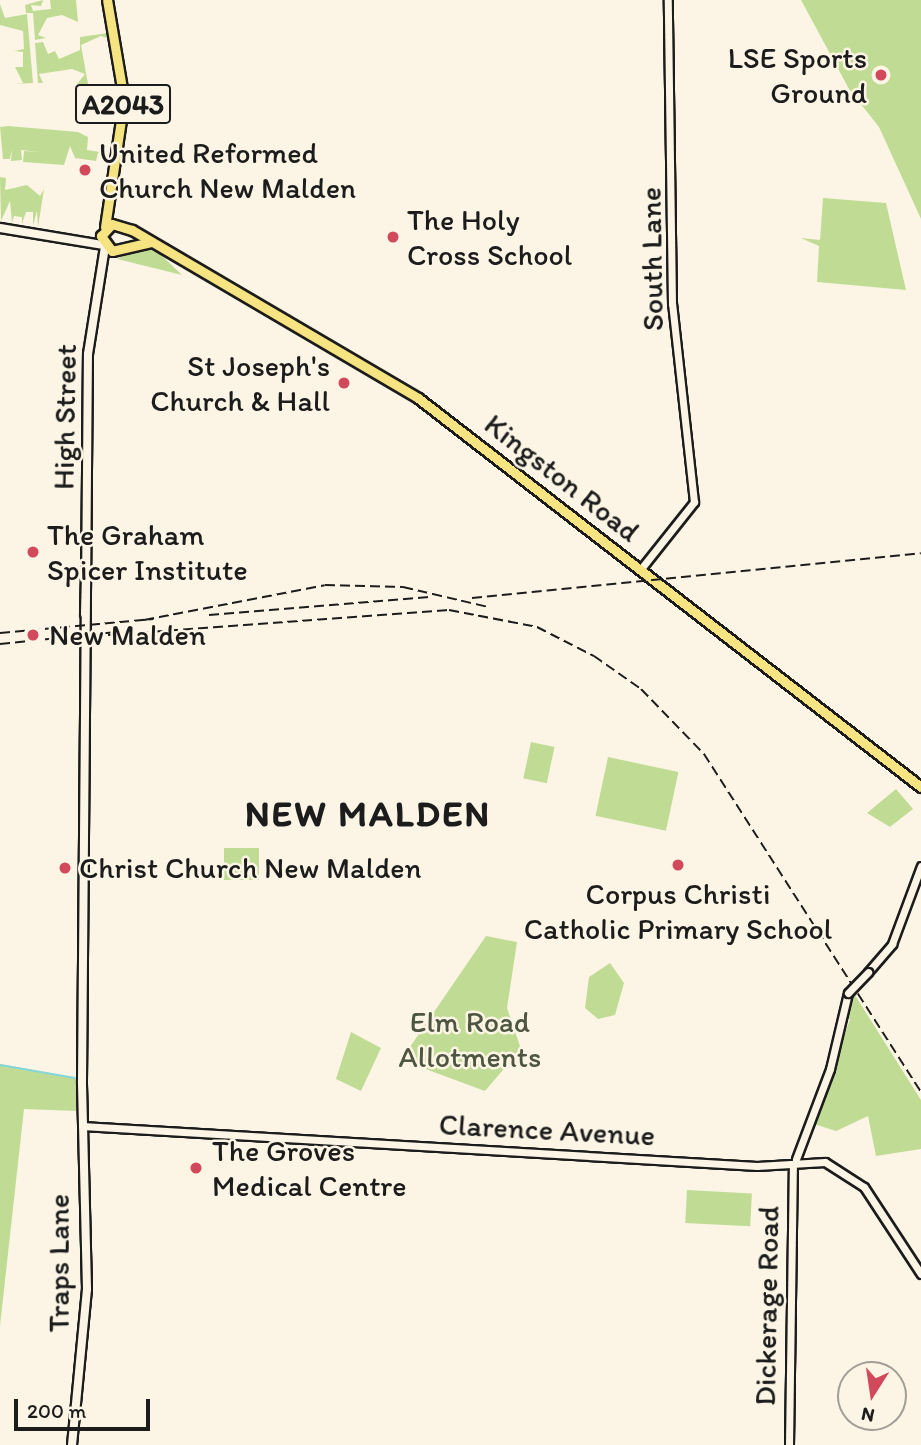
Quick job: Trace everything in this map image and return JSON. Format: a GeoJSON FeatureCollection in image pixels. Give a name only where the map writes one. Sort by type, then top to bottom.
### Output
{"type":"FeatureCollection","features":[{"type":"Feature","properties":{"kind":"main road","name":"A2043"},"geometry":{"type":"LineString","coordinates":[[104,229],[110,211],[124,90],[107,0]]}},
{"type":"Feature","properties":{"kind":"main road"},"geometry":{"type":"LineString","coordinates":[[103,263],[121,249],[128,236],[110,211]]}},
{"type":"Feature","properties":{"kind":"main road"},"geometry":{"type":"LineString","coordinates":[[84,238],[121,225]]}},
{"type":"Feature","properties":{"kind":"main road","name":"Kingston Road"},"geometry":{"type":"LineString","coordinates":[[121,225],[418,398],[921,787]]}},
{"type":"Feature","properties":{"kind":"main road"},"geometry":{"type":"LineString","coordinates":[[0,228],[84,238],[121,249],[151,242]]}},
{"type":"Feature","properties":{"kind":"main road"},"geometry":{"type":"LineString","coordinates":[[104,229],[104,246]]}},
{"type":"Feature","properties":{"kind":"main road","name":"High Street"},"geometry":{"type":"LineString","coordinates":[[82,1081],[88,354],[104,246]]}},
{"type":"Feature","properties":{"kind":"main road","name":"Traps Lane"},"geometry":{"type":"LineString","coordinates":[[72,1445],[87,1289],[82,1081]]}},
{"type":"Feature","properties":{"kind":"street","name":"South Lane"},"geometry":{"type":"LineString","coordinates":[[640,570],[690,515],[694,502],[672,304],[668,0]]}},
{"type":"Feature","properties":{"kind":"street","name":"Dickerage Road"},"geometry":{"type":"LineString","coordinates":[[789,1445],[794,1163],[828,1074],[848,993],[892,944],[921,866]]}},
{"type":"Feature","properties":{"kind":"street","name":"Clarence Avenue"},"geometry":{"type":"LineString","coordinates":[[82,1126],[794,1163],[825,1162],[850,1174],[921,1274]]}},
{"type":"Feature","properties":{"kind":"green space"},"geometry":{"type":"Polygon","coordinates":[[[43,0],[41,6],[31,5],[33,11],[51,9],[50,0],[76,0],[78,22],[62,15],[47,18],[38,35],[46,38],[35,40],[33,13],[26,13],[25,5],[43,0]]]}},
{"type":"Feature","properties":{"kind":"green space","name":"LSE Sports Ground"},"geometry":{"type":"Polygon","coordinates":[[[801,0],[921,0],[921,219],[879,127],[849,89],[801,0]]]}},
{"type":"Feature","properties":{"kind":"green space"},"geometry":{"type":"Polygon","coordinates":[[[0,4],[5,18],[27,14],[33,83],[14,84],[23,83],[15,67],[23,67],[23,52],[14,51],[24,49],[23,31],[0,25],[0,4]]]}},
{"type":"Feature","properties":{"kind":"green space"},"geometry":{"type":"Polygon","coordinates":[[[108,33],[112,40],[101,36],[81,45],[88,84],[77,84],[85,74],[72,69],[39,74],[43,83],[38,83],[35,43],[43,42],[48,54],[55,51],[59,59],[80,50],[80,37],[108,33]]]}},
{"type":"Feature","properties":{"kind":"green space"},"geometry":{"type":"Polygon","coordinates":[[[0,127],[78,132],[88,137],[87,150],[106,153],[98,153],[96,161],[75,158],[70,146],[64,165],[23,162],[24,151],[39,152],[21,150],[22,160],[11,161],[12,149],[10,159],[3,159],[0,127]]]}},
{"type":"Feature","properties":{"kind":"green space"},"geometry":{"type":"Polygon","coordinates":[[[0,177],[6,178],[5,190],[27,185],[40,196],[44,189],[38,227],[37,211],[33,226],[33,212],[26,212],[22,224],[22,217],[14,216],[12,223],[10,201],[1,221],[0,177]]]}},
{"type":"Feature","properties":{"kind":"green space"},"geometry":{"type":"Polygon","coordinates":[[[823,198],[886,203],[906,290],[817,282],[819,246],[801,238],[820,240],[823,198]]]}},
{"type":"Feature","properties":{"kind":"green space"},"geometry":{"type":"Polygon","coordinates":[[[145,247],[161,255],[182,275],[117,259],[145,247]]]}},
{"type":"Feature","properties":{"kind":"green space"},"geometry":{"type":"Polygon","coordinates":[[[531,742],[554,747],[547,783],[523,778],[531,742]]]}},
{"type":"Feature","properties":{"kind":"green space"},"geometry":{"type":"Polygon","coordinates":[[[608,757],[678,772],[666,831],[596,816],[608,757]]]}},
{"type":"Feature","properties":{"kind":"green space"},"geometry":{"type":"Polygon","coordinates":[[[896,789],[913,809],[890,827],[867,813],[896,789]]]}},
{"type":"Feature","properties":{"kind":"green space"},"geometry":{"type":"Polygon","coordinates":[[[224,848],[259,848],[259,880],[224,880],[224,848]]]}},
{"type":"Feature","properties":{"kind":"green space","name":"Elm Road Allotments"},"geometry":{"type":"Polygon","coordinates":[[[486,936],[517,942],[507,1008],[521,1049],[485,1091],[401,1060],[486,936]]]}},
{"type":"Feature","properties":{"kind":"green space"},"geometry":{"type":"Polygon","coordinates":[[[610,963],[624,983],[615,1015],[598,1019],[585,1008],[589,977],[610,963]]]}},
{"type":"Feature","properties":{"kind":"green space"},"geometry":{"type":"Polygon","coordinates":[[[853,992],[921,1100],[921,1149],[876,1156],[868,1116],[836,1131],[814,1124],[850,1019],[845,1015],[853,992]]]}},
{"type":"Feature","properties":{"kind":"green space"},"geometry":{"type":"Polygon","coordinates":[[[351,1032],[381,1048],[361,1091],[336,1079],[351,1032]]]}},
{"type":"Feature","properties":{"kind":"green space"},"geometry":{"type":"Polygon","coordinates":[[[0,1064],[77,1078],[76,1111],[24,1109],[0,1326],[0,1064]]]}},
{"type":"Feature","properties":{"kind":"green space"},"geometry":{"type":"Polygon","coordinates":[[[687,1190],[752,1193],[750,1226],[685,1223],[687,1190]]]}},
{"type":"Feature","properties":{"kind":"waterway"},"geometry":{"type":"LineString","coordinates":[[0,1065],[75,1078]]}},
{"type":"Feature","properties":{"kind":"railway"},"geometry":{"type":"LineString","coordinates":[[472,598],[921,553]]}},
{"type":"Feature","properties":{"kind":"railway"},"geometry":{"type":"LineString","coordinates":[[144,620],[325,585],[403,587],[488,607]]}},
{"type":"Feature","properties":{"kind":"railway"},"geometry":{"type":"LineString","coordinates":[[209,615],[429,597]]}},
{"type":"Feature","properties":{"kind":"railway"},"geometry":{"type":"LineString","coordinates":[[108,635],[449,610],[537,627],[594,656],[641,689],[704,754],[921,1092]]}},
{"type":"Feature","properties":{"kind":"railway"},"geometry":{"type":"LineString","coordinates":[[0,633],[153,619]]}},
{"type":"Feature","properties":{"kind":"railway"},"geometry":{"type":"LineString","coordinates":[[0,644],[116,632]]}},
{"type":"Feature","properties":{"kind":"place","name":"LSE Sports Ground"},"geometry":{"type":"Point","coordinates":[881,75]}},
{"type":"Feature","properties":{"kind":"place","name":"United Reformed Church New Malden"},"geometry":{"type":"Point","coordinates":[85,170]}},
{"type":"Feature","properties":{"kind":"place","name":"The Holy Cross School"},"geometry":{"type":"Point","coordinates":[393,237]}},
{"type":"Feature","properties":{"kind":"place","name":"St Joseph's Church & Hall"},"geometry":{"type":"Point","coordinates":[344,383]}},
{"type":"Feature","properties":{"kind":"place","name":"The Graham Spicer Institute"},"geometry":{"type":"Point","coordinates":[33,552]}},
{"type":"Feature","properties":{"kind":"place","name":"New Malden"},"geometry":{"type":"Point","coordinates":[33,635]}},
{"type":"Feature","properties":{"kind":"place","name":"Corpus Christi Catholic Primary School"},"geometry":{"type":"Point","coordinates":[678,865]}},
{"type":"Feature","properties":{"kind":"place","name":"Christ Church New Malden"},"geometry":{"type":"Point","coordinates":[65,868]}},
{"type":"Feature","properties":{"kind":"place","name":"The Groves Medical Centre"},"geometry":{"type":"Point","coordinates":[196,1168]}},
{"type":"Feature","properties":{"kind":"district","name":"NEW MALDEN"},"geometry":{"type":"Point","coordinates":[368,813]}}]}
